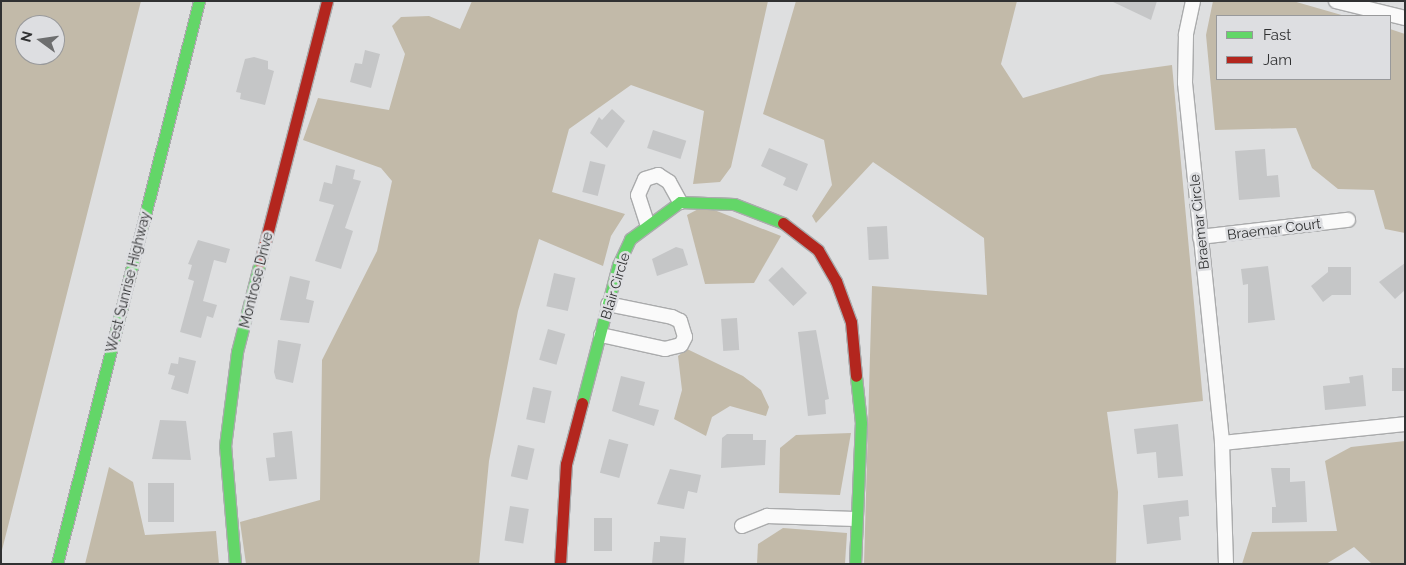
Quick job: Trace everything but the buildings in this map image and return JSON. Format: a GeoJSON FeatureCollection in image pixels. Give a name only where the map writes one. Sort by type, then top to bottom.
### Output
{"type":"FeatureCollection","features":[{"type":"Feature","properties":{"kind":"street","name":"West Sunrise Highway"},"geometry":{"type":"LineString","coordinates":[[58,564],[199,1]]}},
{"type":"Feature","properties":{"kind":"street","name":"Montrose Drive"},"geometry":{"type":"LineString","coordinates":[[235,564],[225,446],[237,352],[327,1]]}},
{"type":"Feature","properties":{"kind":"street","name":"Braemar Circle"},"geometry":{"type":"LineString","coordinates":[[1193,1],[1186,35],[1185,83],[1222,443],[1226,564]]}},
{"type":"Feature","properties":{"kind":"street"},"geometry":{"type":"LineString","coordinates":[[1336,1],[1405,18]]}},
{"type":"Feature","properties":{"kind":"street"},"geometry":{"type":"LineString","coordinates":[[647,223],[638,195],[645,179],[658,175],[669,182],[680,202],[734,204],[777,218],[818,250],[831,274],[851,322],[862,423],[855,564]]}},
{"type":"Feature","properties":{"kind":"street","name":"Blair Circle"},"geometry":{"type":"LineString","coordinates":[[560,564],[566,464],[608,304],[630,239],[647,223],[680,202]]}},
{"type":"Feature","properties":{"kind":"street","name":"Braemar Court"},"geometry":{"type":"LineString","coordinates":[[1200,238],[1348,220]]}},
{"type":"Feature","properties":{"kind":"street"},"geometry":{"type":"LineString","coordinates":[[601,335],[665,349],[673,349],[685,337],[680,321],[608,304]]}},
{"type":"Feature","properties":{"kind":"street"},"geometry":{"type":"LineString","coordinates":[[1222,443],[1405,424]]}},
{"type":"Feature","properties":{"kind":"street"},"geometry":{"type":"LineString","coordinates":[[742,526],[767,516],[856,519]]}},
{"type":"Feature","properties":{"kind":"shaded area"},"geometry":{"type":"Polygon","coordinates":[[[1,1],[141,1],[1,554],[1,1]]]}},
{"type":"Feature","properties":{"kind":"shaded area"},"geometry":{"type":"Polygon","coordinates":[[[472,1],[768,1],[731,167],[720,182],[693,184],[704,111],[631,85],[569,129],[552,192],[625,214],[611,236],[603,266],[539,239],[518,311],[489,461],[479,564],[246,564],[240,522],[320,500],[322,360],[377,251],[392,181],[381,168],[303,140],[318,98],[389,110],[405,54],[392,26],[401,17],[429,16],[460,29],[472,1]]]}},
{"type":"Feature","properties":{"kind":"shaded area"},"geometry":{"type":"Polygon","coordinates":[[[796,1],[1017,1],[1001,64],[1023,98],[1101,75],[1172,65],[1203,401],[1107,412],[1118,492],[1116,564],[864,564],[872,286],[987,295],[984,238],[873,162],[816,223],[812,216],[832,185],[824,140],[763,114],[796,1]]]}},
{"type":"Feature","properties":{"kind":"shaded area"},"geometry":{"type":"Polygon","coordinates":[[[1213,1],[1293,1],[1342,15],[1216,15],[1216,80],[1391,80],[1391,29],[1405,34],[1405,233],[1385,229],[1374,190],[1338,189],[1312,168],[1296,128],[1215,130],[1206,35],[1213,1]]]}},
{"type":"Feature","properties":{"kind":"shaded area"},"geometry":{"type":"Polygon","coordinates":[[[704,206],[781,236],[754,283],[705,284],[687,215],[704,206]]]}},
{"type":"Feature","properties":{"kind":"shaded area"},"geometry":{"type":"Polygon","coordinates":[[[687,349],[743,376],[761,390],[769,407],[766,416],[730,406],[712,417],[706,436],[674,419],[682,390],[678,356],[687,349]]]}},
{"type":"Feature","properties":{"kind":"shaded area"},"geometry":{"type":"Polygon","coordinates":[[[851,433],[840,495],[779,493],[780,448],[796,435],[851,433]]]}},
{"type":"Feature","properties":{"kind":"shaded area"},"geometry":{"type":"Polygon","coordinates":[[[1405,441],[1405,564],[1372,564],[1354,547],[1326,564],[1242,564],[1252,532],[1337,531],[1325,461],[1351,447],[1405,441]]]}},
{"type":"Feature","properties":{"kind":"shaded area"},"geometry":{"type":"Polygon","coordinates":[[[109,467],[133,482],[145,535],[216,531],[219,564],[85,564],[109,467]]]}},
{"type":"Feature","properties":{"kind":"shaded area"},"geometry":{"type":"Polygon","coordinates":[[[783,528],[847,533],[845,564],[757,564],[758,544],[783,528]]]}},
{"type":"Feature","properties":{"kind":"traffic: fast"},"geometry":{"type":"LineString","coordinates":[[57,564],[199,1]]}},
{"type":"Feature","properties":{"kind":"traffic: fast"},"geometry":{"type":"LineString","coordinates":[[582,403],[618,265],[630,239],[680,202],[734,204],[783,223]]}},
{"type":"Feature","properties":{"kind":"traffic: fast"},"geometry":{"type":"LineString","coordinates":[[235,564],[225,446],[237,352],[260,262]]}},
{"type":"Feature","properties":{"kind":"traffic: fast"},"geometry":{"type":"LineString","coordinates":[[855,564],[861,423],[856,376]]}},
{"type":"Feature","properties":{"kind":"traffic: jam"},"geometry":{"type":"LineString","coordinates":[[260,262],[327,1]]}},
{"type":"Feature","properties":{"kind":"traffic: jam"},"geometry":{"type":"LineString","coordinates":[[783,223],[818,250],[836,281],[851,322],[856,376]]}},
{"type":"Feature","properties":{"kind":"traffic: jam"},"geometry":{"type":"LineString","coordinates":[[560,564],[566,464],[582,403]]}}]}
